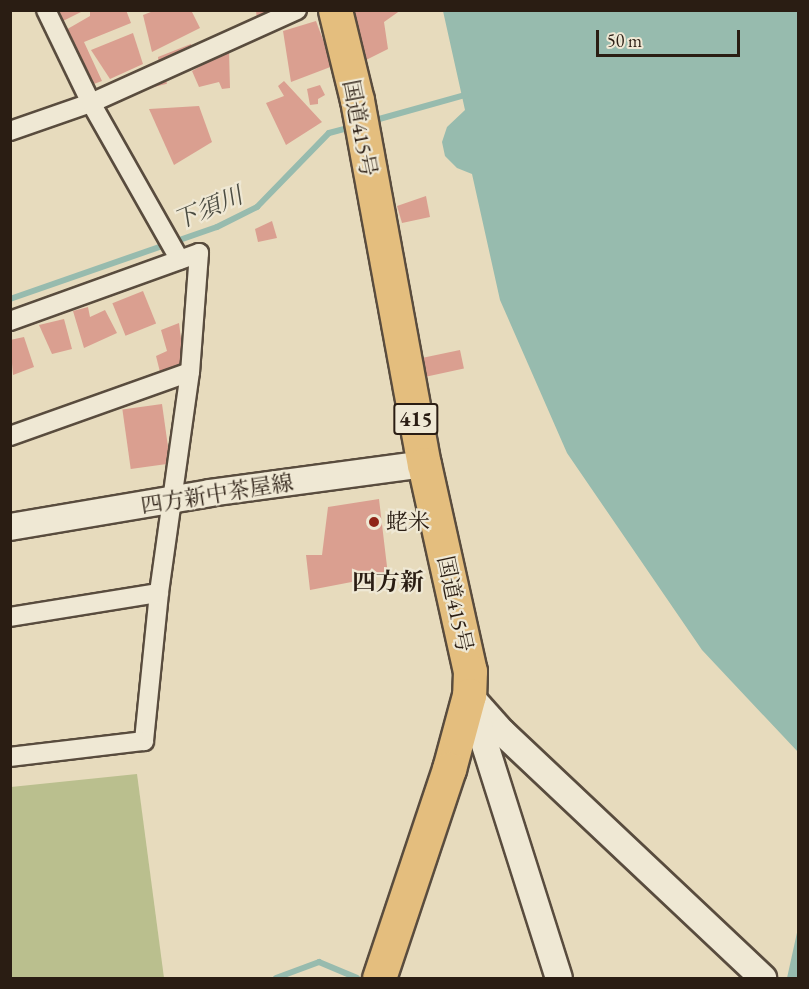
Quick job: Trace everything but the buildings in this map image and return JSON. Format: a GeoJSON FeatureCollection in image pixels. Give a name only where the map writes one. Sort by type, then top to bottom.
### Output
{"type":"FeatureCollection","features":[{"type":"Feature","properties":{"kind":"highway","name":"国道415号"},"geometry":{"type":"LineString","coordinates":[[335,10],[357,100],[424,464],[464,642],[469,695],[449,769],[380,977]]}},
{"type":"Feature","properties":{"kind":"street"},"geometry":{"type":"LineString","coordinates":[[46,10],[91,103],[180,260]]}},
{"type":"Feature","properties":{"kind":"street"},"geometry":{"type":"LineString","coordinates":[[10,131],[91,103],[297,10]]}},
{"type":"Feature","properties":{"kind":"street"},"geometry":{"type":"LineString","coordinates":[[10,321],[199,253],[190,372],[159,593],[144,741],[10,757]]}},
{"type":"Feature","properties":{"kind":"street"},"geometry":{"type":"LineString","coordinates":[[10,436],[190,372]]}},
{"type":"Feature","properties":{"kind":"street","name":"四方新中茶屋線"},"geometry":{"type":"LineString","coordinates":[[10,527],[172,500],[424,464]]}},
{"type":"Feature","properties":{"kind":"street"},"geometry":{"type":"LineString","coordinates":[[10,617],[159,593]]}},
{"type":"Feature","properties":{"kind":"street"},"geometry":{"type":"LineString","coordinates":[[469,695],[502,732],[759,974]]}},
{"type":"Feature","properties":{"kind":"street"},"geometry":{"type":"LineString","coordinates":[[469,695],[559,978]]}},
{"type":"Feature","properties":{"kind":"green space"},"geometry":{"type":"Polygon","coordinates":[[[137,774],[164,978],[11,978],[11,787],[137,774]]]}},
{"type":"Feature","properties":{"kind":"water"},"geometry":{"type":"Polygon","coordinates":[[[443,11],[798,11],[798,752],[702,650],[567,453],[500,300],[472,174],[457,168],[445,156],[442,142],[447,127],[465,110],[443,11]]]}},
{"type":"Feature","properties":{"kind":"water"},"geometry":{"type":"Polygon","coordinates":[[[798,928],[798,978],[787,978],[798,928]]]}},
{"type":"Feature","properties":{"kind":"waterway","name":"下須川"},"geometry":{"type":"LineString","coordinates":[[372,121],[465,95]]}},
{"type":"Feature","properties":{"kind":"waterway","name":"下須川"},"geometry":{"type":"LineString","coordinates":[[10,299],[217,227],[257,207],[329,133],[351,127]]}},
{"type":"Feature","properties":{"kind":"waterway"},"geometry":{"type":"LineString","coordinates":[[276,978],[319,962],[357,978]]}},
{"type":"Feature","properties":{"kind":"place","name":"蛯米"},"geometry":{"type":"Point","coordinates":[374,522]}},
{"type":"Feature","properties":{"kind":"district","name":"四方新"},"geometry":{"type":"Point","coordinates":[388,582]}}]}
